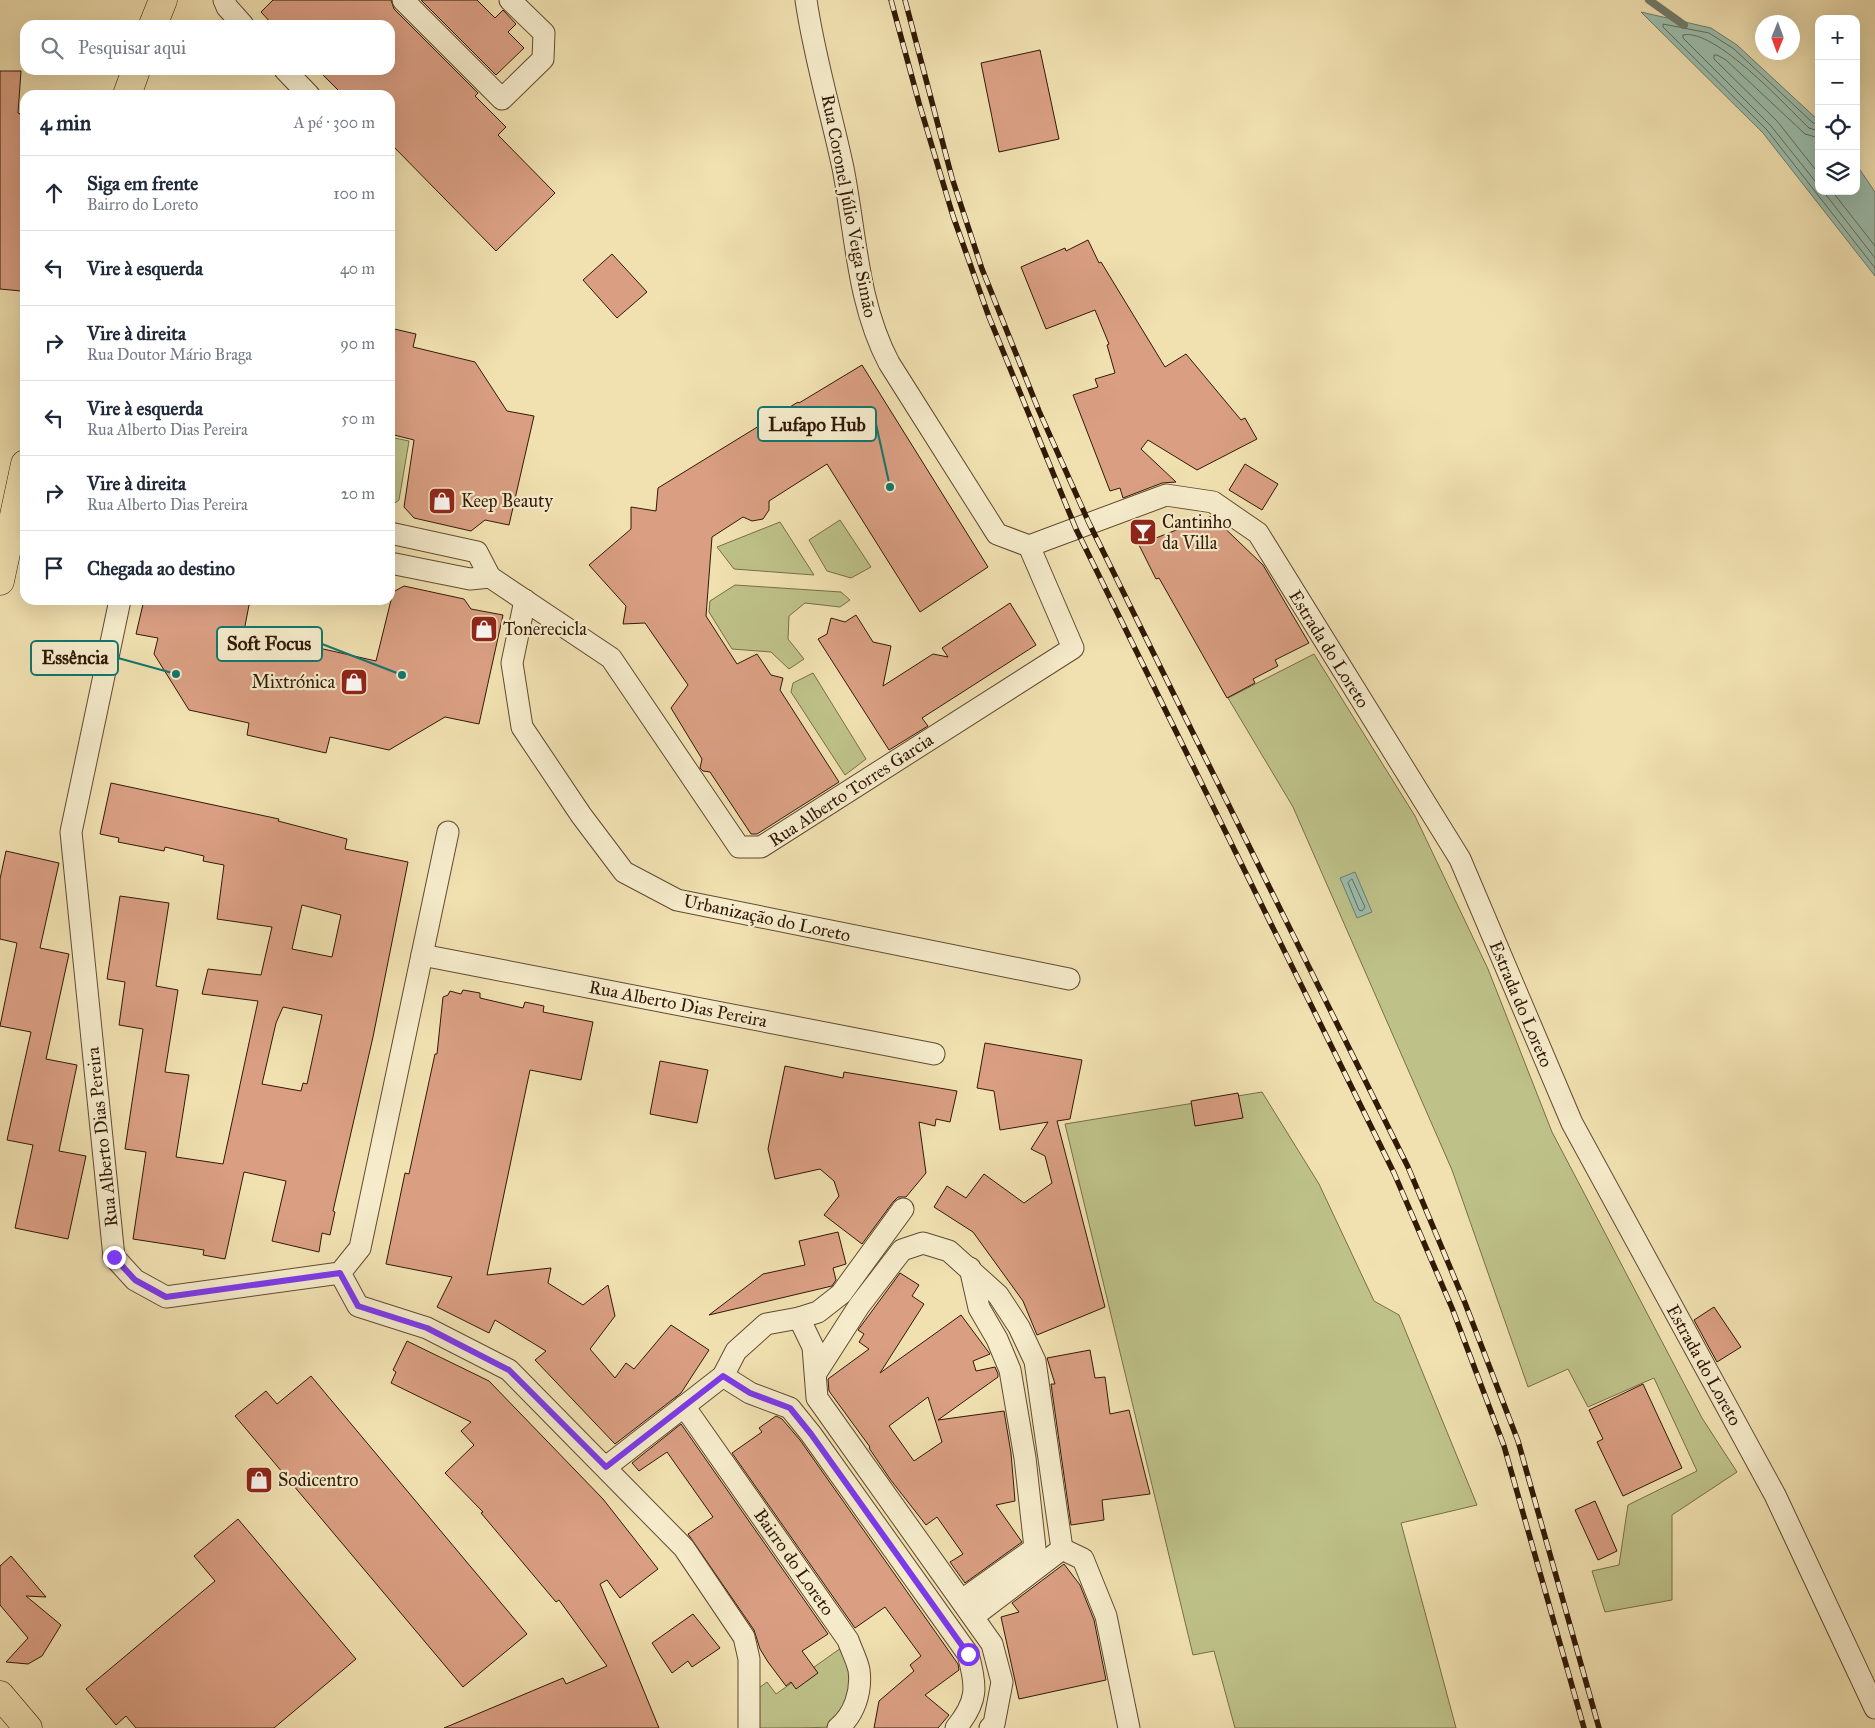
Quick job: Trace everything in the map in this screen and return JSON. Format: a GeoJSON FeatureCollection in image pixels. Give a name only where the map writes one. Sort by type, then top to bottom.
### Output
{"type":"FeatureCollection","features":[{"type":"Feature","properties":{"kind":"main road"},"geometry":{"type":"LineString","coordinates":[[155,20],[163,0]]}},
{"type":"Feature","properties":{"kind":"main road"},"geometry":{"type":"LineString","coordinates":[[129,90],[134,75]]}},
{"type":"Feature","properties":{"kind":"main road"},"geometry":{"type":"LineString","coordinates":[[0,581],[20,493]]}},
{"type":"Feature","properties":{"kind":"main road"},"geometry":{"type":"LineString","coordinates":[[0,1695],[28,1728]]}},
{"type":"Feature","properties":{"kind":"street"},"geometry":{"type":"LineString","coordinates":[[224,0],[227,7],[239,20]]}},
{"type":"Feature","properties":{"kind":"street"},"geometry":{"type":"LineString","coordinates":[[403,0],[502,99],[543,59],[544,33],[510,0]]}},
{"type":"Feature","properties":{"kind":"street","name":"Rua Coronel Júlio Veiga Simão"},"geometry":{"type":"LineString","coordinates":[[806,0],[844,176],[862,286],[876,334],[889,363],[997,534],[1029,546]]}},
{"type":"Feature","properties":{"kind":"street"},"geometry":{"type":"LineString","coordinates":[[290,75],[304,90]]}},
{"type":"Feature","properties":{"kind":"street","name":"Estrada do Loreto"},"geometry":{"type":"LineString","coordinates":[[1029,546],[1166,495],[1213,502],[1258,533],[1460,859],[1572,1123],[1775,1495],[1875,1708]]}},
{"type":"Feature","properties":{"kind":"street"},"geometry":{"type":"LineString","coordinates":[[395,534],[476,552],[490,577],[470,579],[395,564]]}},
{"type":"Feature","properties":{"kind":"street","name":"Rua Alberto Torres Garcia"},"geometry":{"type":"LineString","coordinates":[[490,577],[611,658],[739,847],[761,847],[1073,648],[1029,546]]}},
{"type":"Feature","properties":{"kind":"street","name":"Urbanização do Loreto"},"geometry":{"type":"LineString","coordinates":[[525,600],[512,663],[522,727],[580,815],[624,872],[677,900],[1069,979]]}},
{"type":"Feature","properties":{"kind":"street","name":"Rua Alberto Dias Pereira"},"geometry":{"type":"LineString","coordinates":[[119,605],[71,832],[114,1257],[135,1280],[166,1297],[340,1273]]}},
{"type":"Feature","properties":{"kind":"street"},"geometry":{"type":"LineString","coordinates":[[448,832],[360,1248],[340,1273],[358,1306],[427,1328],[509,1370],[684,1548],[744,1637],[749,1659],[749,1728]]}},
{"type":"Feature","properties":{"kind":"street","name":"Rua Alberto Dias Pereira"},"geometry":{"type":"LineString","coordinates":[[422,955],[934,1054]]}},
{"type":"Feature","properties":{"kind":"street"},"geometry":{"type":"LineString","coordinates":[[606,1467],[723,1376],[736,1351],[766,1324],[799,1318],[818,1312],[841,1294],[903,1209]]}},
{"type":"Feature","properties":{"kind":"street"},"geometry":{"type":"LineString","coordinates":[[816,1373],[859,1306],[902,1250],[923,1243],[949,1251],[998,1295],[1019,1327],[1035,1361],[1062,1549]]}},
{"type":"Feature","properties":{"kind":"street"},"geometry":{"type":"LineString","coordinates":[[968,1608],[1035,1548],[1025,1458],[1010,1370],[979,1308],[970,1268]]}},
{"type":"Feature","properties":{"kind":"street"},"geometry":{"type":"LineString","coordinates":[[799,1318],[813,1347],[817,1398],[992,1644],[1002,1682],[994,1724],[990,1728]]}},
{"type":"Feature","properties":{"kind":"street"},"geometry":{"type":"LineString","coordinates":[[723,1376],[750,1393],[790,1408],[817,1442],[968,1654],[975,1682],[969,1712],[956,1728]]}},
{"type":"Feature","properties":{"kind":"street","name":"Bairro do Loreto"},"geometry":{"type":"LineString","coordinates":[[684,1406],[848,1640],[859,1670],[858,1696],[849,1719],[838,1728]]}},
{"type":"Feature","properties":{"kind":"street"},"geometry":{"type":"LineString","coordinates":[[968,1608],[1062,1549]]}},
{"type":"Feature","properties":{"kind":"street"},"geometry":{"type":"LineString","coordinates":[[1062,1549],[1082,1559],[1106,1616],[1130,1728]]}},
{"type":"Feature","properties":{"kind":"green space"},"geometry":{"type":"Polygon","coordinates":[[[395,438],[409,441],[399,500],[395,503],[395,438]]]}},
{"type":"Feature","properties":{"kind":"green space"},"geometry":{"type":"Polygon","coordinates":[[[840,520],[871,567],[851,578],[827,571],[809,540],[840,520]]]}},
{"type":"Feature","properties":{"kind":"green space"},"geometry":{"type":"Polygon","coordinates":[[[780,522],[814,575],[734,569],[717,547],[780,522]]]}},
{"type":"Feature","properties":{"kind":"green space"},"geometry":{"type":"Polygon","coordinates":[[[735,585],[841,592],[850,600],[840,607],[805,603],[789,616],[788,639],[804,659],[789,669],[771,652],[732,649],[709,612],[710,601],[735,585]]]}},
{"type":"Feature","properties":{"kind":"green space"},"geometry":{"type":"Polygon","coordinates":[[[1314,654],[1415,816],[1488,969],[1552,1132],[1702,1418],[1737,1472],[1672,1515],[1672,1600],[1605,1612],[1592,1571],[1619,1565],[1628,1505],[1697,1471],[1654,1378],[1588,1407],[1568,1369],[1528,1387],[1452,1170],[1293,807],[1228,698],[1314,654]]]}},
{"type":"Feature","properties":{"kind":"green space"},"geometry":{"type":"Polygon","coordinates":[[[813,673],[866,759],[845,775],[791,692],[793,683],[813,673]]]}},
{"type":"Feature","properties":{"kind":"green space"},"geometry":{"type":"Polygon","coordinates":[[[1262,1092],[1319,1184],[1374,1301],[1399,1315],[1477,1505],[1401,1523],[1456,1728],[1235,1728],[1214,1651],[1193,1655],[1065,1124],[1262,1092]]]}},
{"type":"Feature","properties":{"kind":"green space"},"geometry":{"type":"Polygon","coordinates":[[[841,1648],[848,1669],[851,1692],[846,1712],[838,1720],[828,1727],[757,1728],[756,1690],[767,1682],[776,1694],[841,1648]]]}},
{"type":"Feature","properties":{"kind":"water"},"geometry":{"type":"Polygon","coordinates":[[[1641,12],[1711,28],[1737,45],[1815,117],[1815,195],[1860,195],[1860,170],[1875,192],[1875,276],[1763,133],[1641,12]]]}},
{"type":"Feature","properties":{"kind":"water"},"geometry":{"type":"Polygon","coordinates":[[[1355,872],[1372,912],[1357,918],[1340,878],[1355,872]]]}},
{"type":"Feature","properties":{"kind":"building"},"geometry":{"type":"Polygon","coordinates":[[[273,0],[391,0],[394,9],[478,93],[475,96],[506,127],[498,135],[555,193],[496,251],[395,148],[395,90],[338,90],[323,75],[395,75],[395,20],[268,20],[261,12],[273,0]]]}},
{"type":"Feature","properties":{"kind":"building"},"geometry":{"type":"Polygon","coordinates":[[[421,0],[477,0],[495,18],[503,10],[516,24],[508,32],[524,48],[496,75],[421,0]]]}},
{"type":"Feature","properties":{"kind":"building"},"geometry":{"type":"Polygon","coordinates":[[[1040,50],[1059,139],[999,152],[981,63],[1040,50]]]}},
{"type":"Feature","properties":{"kind":"building"},"geometry":{"type":"Polygon","coordinates":[[[0,71],[20,71],[18,113],[20,114],[20,291],[0,289],[0,71]]]}},
{"type":"Feature","properties":{"kind":"building"},"geometry":{"type":"Polygon","coordinates":[[[1088,240],[1099,263],[1101,262],[1165,367],[1186,354],[1241,420],[1245,418],[1257,439],[1197,470],[1148,440],[1141,449],[1176,482],[1162,483],[1123,498],[1120,488],[1110,491],[1073,395],[1098,387],[1095,379],[1115,373],[1107,345],[1109,344],[1095,310],[1046,329],[1021,267],[1065,248],[1066,251],[1088,240]]]}},
{"type":"Feature","properties":{"kind":"building"},"geometry":{"type":"Polygon","coordinates":[[[612,254],[647,292],[617,318],[583,280],[612,254]]]}},
{"type":"Feature","properties":{"kind":"building"},"geometry":{"type":"Polygon","coordinates":[[[395,329],[416,334],[413,347],[475,362],[507,411],[534,416],[509,525],[485,520],[471,531],[414,518],[404,507],[414,440],[395,435],[395,329]]]}},
{"type":"Feature","properties":{"kind":"building"},"geometry":{"type":"Polygon","coordinates":[[[862,365],[988,567],[920,612],[827,464],[769,501],[769,510],[763,519],[752,521],[743,517],[712,537],[706,616],[737,664],[757,654],[771,675],[783,678],[780,690],[839,782],[757,834],[751,834],[710,772],[703,771],[700,768],[702,759],[671,708],[688,685],[645,623],[623,624],[626,606],[589,565],[631,529],[631,507],[656,511],[658,488],[862,365]]]}},
{"type":"Feature","properties":{"kind":"building"},"geometry":{"type":"Polygon","coordinates":[[[1245,464],[1278,484],[1262,510],[1229,490],[1245,464]]]}},
{"type":"Feature","properties":{"kind":"building"},"geometry":{"type":"Polygon","coordinates":[[[1212,516],[1263,565],[1309,643],[1275,660],[1278,666],[1253,679],[1255,683],[1227,698],[1159,578],[1156,579],[1130,527],[1149,520],[1156,538],[1212,516]]]}},
{"type":"Feature","properties":{"kind":"building"},"geometry":{"type":"Polygon","coordinates":[[[404,586],[464,599],[471,609],[503,615],[479,724],[445,717],[389,750],[330,737],[326,753],[247,735],[249,723],[189,710],[154,654],[158,638],[136,634],[143,605],[249,605],[244,631],[376,661],[390,605],[395,605],[395,591],[404,586]]]}},
{"type":"Feature","properties":{"kind":"building"},"geometry":{"type":"Polygon","coordinates":[[[1010,603],[1036,645],[922,718],[928,726],[889,750],[818,639],[827,634],[831,618],[845,622],[856,615],[873,642],[891,646],[883,686],[933,654],[948,657],[942,648],[1010,603]]]}},
{"type":"Feature","properties":{"kind":"building"},"geometry":{"type":"Polygon","coordinates":[[[111,783],[279,819],[278,821],[347,839],[345,849],[408,862],[373,1037],[333,1211],[335,1212],[330,1235],[322,1233],[319,1252],[272,1241],[286,1181],[244,1172],[225,1259],[203,1255],[204,1250],[133,1239],[146,1152],[125,1149],[143,1029],[119,1025],[125,982],[107,979],[120,896],[169,903],[156,986],[178,990],[165,1072],[189,1075],[176,1157],[223,1164],[258,1001],[202,994],[208,969],[261,975],[272,927],[217,919],[224,865],[203,861],[204,856],[165,847],[164,851],[118,842],[119,838],[100,834],[111,783]],[[302,905],[292,949],[332,957],[341,915],[302,905]],[[283,1007],[276,1023],[262,1084],[301,1091],[303,1083],[307,1084],[322,1015],[283,1007]]]}},
{"type":"Feature","properties":{"kind":"building"},"geometry":{"type":"Polygon","coordinates":[[[6,851],[59,863],[40,948],[69,954],[46,1059],[77,1065],[59,1151],[86,1156],[68,1239],[15,1228],[33,1145],[7,1140],[31,1032],[0,1026],[17,943],[0,939],[0,879],[6,851]]]}},
{"type":"Feature","properties":{"kind":"building"},"geometry":{"type":"Polygon","coordinates":[[[463,990],[480,993],[480,998],[523,1008],[525,1002],[544,1006],[543,1012],[593,1022],[581,1080],[530,1070],[487,1275],[551,1268],[548,1283],[583,1305],[608,1285],[615,1316],[590,1349],[615,1378],[626,1363],[634,1369],[671,1325],[709,1350],[681,1393],[615,1444],[535,1360],[546,1351],[495,1320],[489,1333],[437,1307],[452,1277],[386,1264],[405,1173],[409,1174],[435,1054],[437,1054],[443,997],[448,995],[450,991],[461,994],[463,990]]]}},
{"type":"Feature","properties":{"kind":"building"},"geometry":{"type":"Polygon","coordinates":[[[985,1043],[1082,1060],[1070,1119],[1057,1121],[1105,1307],[1037,1335],[1023,1301],[973,1232],[934,1207],[947,1186],[966,1198],[984,1174],[1024,1203],[1052,1183],[1045,1156],[1031,1149],[1048,1122],[1000,1130],[994,1091],[977,1088],[985,1043]]]}},
{"type":"Feature","properties":{"kind":"building"},"geometry":{"type":"Polygon","coordinates":[[[660,1061],[708,1070],[697,1123],[650,1114],[660,1061]]]}},
{"type":"Feature","properties":{"kind":"building"},"geometry":{"type":"Polygon","coordinates":[[[785,1066],[843,1078],[844,1072],[957,1091],[950,1122],[936,1119],[935,1126],[919,1122],[926,1173],[906,1197],[898,1197],[893,1202],[862,1244],[824,1215],[839,1196],[834,1181],[820,1169],[775,1179],[768,1149],[785,1066]]]}},
{"type":"Feature","properties":{"kind":"building"},"geometry":{"type":"Polygon","coordinates":[[[1238,1093],[1243,1118],[1195,1126],[1191,1101],[1238,1093]]]}},
{"type":"Feature","properties":{"kind":"building"},"geometry":{"type":"Polygon","coordinates":[[[838,1232],[846,1264],[833,1268],[836,1280],[832,1286],[709,1315],[763,1274],[805,1265],[799,1241],[838,1232]]]}},
{"type":"Feature","properties":{"kind":"building"},"geometry":{"type":"Polygon","coordinates":[[[900,1273],[919,1285],[912,1296],[924,1304],[880,1373],[961,1315],[990,1354],[973,1361],[976,1371],[995,1367],[998,1377],[938,1420],[1004,1411],[1011,1453],[1015,1501],[996,1505],[1022,1542],[965,1583],[950,1562],[963,1554],[937,1517],[926,1525],[890,1479],[870,1447],[829,1391],[828,1379],[869,1349],[859,1342],[864,1334],[858,1330],[900,1273]],[[928,1397],[889,1426],[914,1461],[942,1442],[928,1397]]]}},
{"type":"Feature","properties":{"kind":"building"},"geometry":{"type":"Polygon","coordinates":[[[1714,1307],[1741,1347],[1717,1362],[1694,1320],[1714,1307]]]}},
{"type":"Feature","properties":{"kind":"building"},"geometry":{"type":"Polygon","coordinates":[[[407,1341],[489,1381],[603,1499],[658,1569],[620,1598],[607,1580],[600,1584],[659,1728],[444,1728],[563,1678],[566,1684],[607,1666],[559,1600],[556,1602],[481,1513],[483,1512],[445,1473],[474,1445],[461,1431],[471,1422],[391,1383],[396,1372],[393,1370],[407,1341]]]}},
{"type":"Feature","properties":{"kind":"building"},"geometry":{"type":"Polygon","coordinates":[[[1090,1350],[1095,1378],[1105,1377],[1110,1414],[1129,1410],[1150,1494],[1102,1500],[1104,1520],[1071,1525],[1051,1384],[1055,1384],[1047,1358],[1090,1350]]]}},
{"type":"Feature","properties":{"kind":"building"},"geometry":{"type":"Polygon","coordinates":[[[311,1376],[527,1634],[463,1687],[235,1416],[266,1391],[277,1404],[311,1376]]]}},
{"type":"Feature","properties":{"kind":"building"},"geometry":{"type":"Polygon","coordinates":[[[1643,1384],[1682,1468],[1623,1496],[1597,1442],[1603,1439],[1589,1410],[1643,1384]]]}},
{"type":"Feature","properties":{"kind":"building"},"geometry":{"type":"Polygon","coordinates":[[[776,1416],[782,1419],[800,1440],[958,1664],[959,1670],[925,1695],[949,1715],[938,1728],[874,1728],[879,1701],[914,1671],[910,1665],[921,1656],[885,1607],[855,1628],[732,1453],[762,1432],[759,1428],[776,1416]]]}},
{"type":"Feature","properties":{"kind":"building"},"geometry":{"type":"Polygon","coordinates":[[[681,1424],[828,1634],[802,1651],[818,1673],[796,1689],[791,1682],[786,1686],[768,1662],[760,1649],[754,1630],[688,1534],[713,1517],[667,1452],[639,1471],[632,1463],[681,1424]]]}},
{"type":"Feature","properties":{"kind":"building"},"geometry":{"type":"Polygon","coordinates":[[[1595,1501],[1617,1551],[1598,1560],[1575,1510],[1595,1501]]]}},
{"type":"Feature","properties":{"kind":"building"},"geometry":{"type":"Polygon","coordinates":[[[238,1519],[356,1659],[274,1728],[136,1728],[126,1716],[116,1725],[86,1689],[215,1581],[194,1556],[238,1519]]]}},
{"type":"Feature","properties":{"kind":"building"},"geometry":{"type":"Polygon","coordinates":[[[11,1556],[46,1597],[26,1596],[61,1625],[42,1656],[28,1664],[6,1662],[28,1638],[0,1605],[0,1566],[11,1556]]]}},
{"type":"Feature","properties":{"kind":"building"},"geometry":{"type":"Polygon","coordinates":[[[1064,1564],[1080,1585],[1094,1620],[1106,1680],[1019,1699],[1001,1617],[1019,1612],[1012,1603],[1064,1564]]]}},
{"type":"Feature","properties":{"kind":"building"},"geometry":{"type":"Polygon","coordinates":[[[693,1614],[720,1648],[692,1667],[688,1661],[672,1673],[652,1643],[693,1614]]]}},
{"type":"Feature","properties":{"kind":"waterway"},"geometry":{"type":"LineString","coordinates":[[1649,0],[1684,25]]}},
{"type":"Feature","properties":{"kind":"railway"},"geometry":{"type":"LineString","coordinates":[[891,0],[919,103],[953,216],[989,317],[1076,529],[1394,1173],[1452,1308],[1504,1446],[1584,1728]]}},
{"type":"Feature","properties":{"kind":"railway"},"geometry":{"type":"LineString","coordinates":[[905,0],[952,178],[982,269],[1039,411],[1089,523],[1408,1167],[1465,1303],[1518,1441],[1599,1728]]}},
{"type":"Feature","properties":{"kind":"place","name":"Lufapo Hub"},"geometry":{"type":"Point","coordinates":[890,487]}},
{"type":"Feature","properties":{"kind":"place","name":"Keep Beauty"},"geometry":{"type":"Point","coordinates":[442,501]}},
{"type":"Feature","properties":{"kind":"place","name":"Cantinho da Villa"},"geometry":{"type":"Point","coordinates":[1143,532]}},
{"type":"Feature","properties":{"kind":"place","name":"Tonerecicla"},"geometry":{"type":"Point","coordinates":[484,629]}},
{"type":"Feature","properties":{"kind":"place","name":"Essência"},"geometry":{"type":"Point","coordinates":[176,674]}},
{"type":"Feature","properties":{"kind":"place","name":"Soft Focus"},"geometry":{"type":"Point","coordinates":[402,675]}},
{"type":"Feature","properties":{"kind":"place","name":"Mixtrónica"},"geometry":{"type":"Point","coordinates":[354,682]}},
{"type":"Feature","properties":{"kind":"place","name":"Sodicentro"},"geometry":{"type":"Point","coordinates":[259,1480]}},
{"type":"Feature","properties":{"kind":"route"},"geometry":{"type":"LineString","coordinates":[[114,1257],[135,1280],[166,1297],[340,1273],[358,1306],[427,1328],[509,1370],[606,1467],[723,1376],[750,1393],[790,1408],[811,1434],[968,1654]]}}]}
